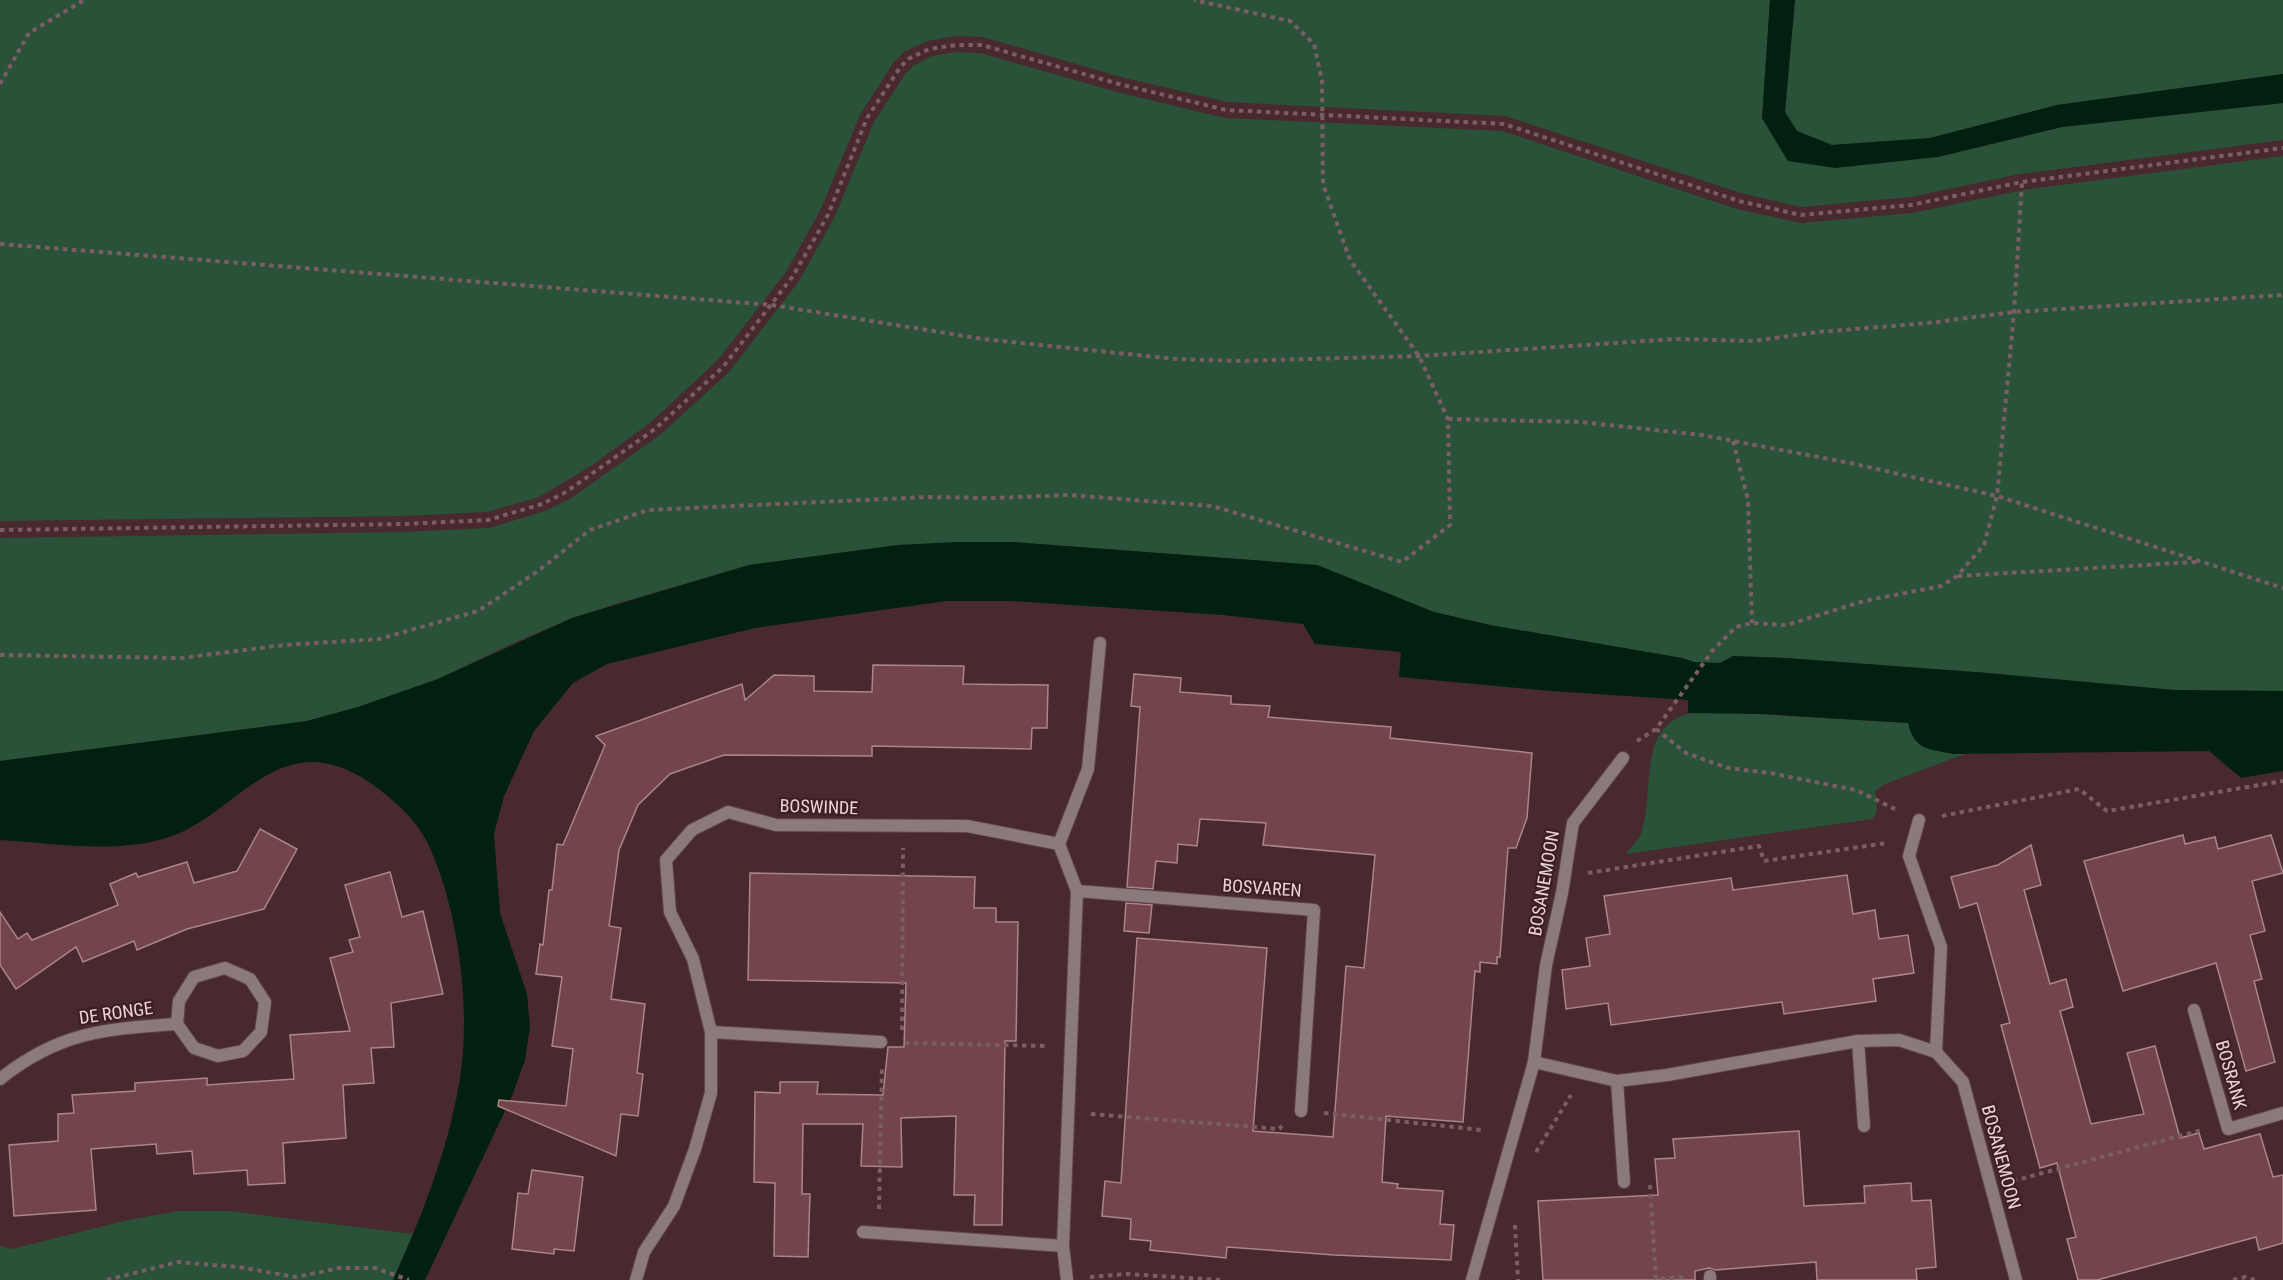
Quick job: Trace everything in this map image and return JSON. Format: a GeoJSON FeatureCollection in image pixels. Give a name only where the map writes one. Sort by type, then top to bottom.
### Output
{"type":"FeatureCollection","features":[{"type":"Feature","properties":{"kind":"street"},"geometry":{"type":"LineString","coordinates":[[1067,1279],[1063,1246],[1077,891],[1059,844],[1089,769],[1100,643]]}},
{"type":"Feature","properties":{"kind":"street","name":"BOSANEMOON"},"geometry":{"type":"LineString","coordinates":[[1472,1280],[1534,1062],[1546,965],[1565,877],[1573,823],[1623,758]]}},
{"type":"Feature","properties":{"kind":"street","name":"BOSWINDE"},"geometry":{"type":"LineString","coordinates":[[636,1280],[645,1252],[674,1206],[695,1149],[711,1094],[711,1032],[693,959],[670,912],[666,860],[692,830],[728,812],[776,825],[967,826],[1059,844]]}},
{"type":"Feature","properties":{"kind":"street"},"geometry":{"type":"LineString","coordinates":[[1534,1062],[1617,1081],[1667,1075],[1858,1041],[1899,1040],[1936,1052],[1941,947],[1909,856],[1918,820]]}},
{"type":"Feature","properties":{"kind":"street","name":"BOSVAREN"},"geometry":{"type":"LineString","coordinates":[[1077,891],[1314,910],[1301,1111]]}},
{"type":"Feature","properties":{"kind":"street","name":"DE RONGE"},"geometry":{"type":"LineString","coordinates":[[225,968],[250,979],[265,1002],[261,1032],[243,1052],[219,1056],[194,1048],[177,1024],[179,1001],[194,977],[225,968]]}},
{"type":"Feature","properties":{"kind":"street","name":"BOSRANK"},"geometry":{"type":"LineString","coordinates":[[2194,1010],[2228,1129],[2283,1113]]}},
{"type":"Feature","properties":{"kind":"street","name":"DE RONGE"},"geometry":{"type":"LineString","coordinates":[[0,1079],[27,1057],[85,1033],[177,1024]]}},
{"type":"Feature","properties":{"kind":"street"},"geometry":{"type":"LineString","coordinates":[[711,1032],[880,1042]]}},
{"type":"Feature","properties":{"kind":"street"},"geometry":{"type":"LineString","coordinates":[[1858,1041],[1864,1125]]}},
{"type":"Feature","properties":{"kind":"street","name":"BOSANEMOON"},"geometry":{"type":"LineString","coordinates":[[1936,1052],[1963,1082],[2016,1280]]}},
{"type":"Feature","properties":{"kind":"street"},"geometry":{"type":"LineString","coordinates":[[1617,1081],[1624,1182]]}},
{"type":"Feature","properties":{"kind":"street"},"geometry":{"type":"LineString","coordinates":[[863,1232],[1063,1246]]}},
{"type":"Feature","properties":{"kind":"path"},"geometry":{"type":"LineString","coordinates":[[0,84],[29,33],[84,0]]}},
{"type":"Feature","properties":{"kind":"path"},"geometry":{"type":"LineString","coordinates":[[0,655],[181,658],[284,645],[379,639],[478,611],[538,572],[590,530],[648,510],[927,496],[994,498],[1068,495],[1212,506],[1402,562],[1450,525],[1448,419],[1419,356],[1350,260],[1323,184],[1322,81],[1314,44],[1290,21],[1194,0]]}},
{"type":"Feature","properties":{"kind":"path"},"geometry":{"type":"LineString","coordinates":[[0,530],[404,524],[488,520],[515,513],[566,492],[655,429],[723,367],[793,276],[828,215],[867,118],[899,69],[908,59],[929,49],[956,45],[982,45],[1119,84],[1226,110],[1504,124],[1739,201],[1801,215],[1911,205],[2022,182],[2283,148]]}},
{"type":"Feature","properties":{"kind":"path"},"geometry":{"type":"LineString","coordinates":[[1623,758],[1635,742],[1656,729],[1713,650],[1736,627],[1752,623],[1787,625],[1864,601],[1941,586],[1957,576],[1984,545],[1997,496],[2014,312],[2022,182]]}},
{"type":"Feature","properties":{"kind":"path"},"geometry":{"type":"LineString","coordinates":[[0,244],[772,305],[983,339],[1175,360],[1419,356],[1676,339],[1753,341],[2014,312],[2283,296]]}},
{"type":"Feature","properties":{"kind":"path"},"geometry":{"type":"LineString","coordinates":[[1448,419],[1580,422],[1702,435],[1850,463],[1997,496],[2283,588]]}},
{"type":"Feature","properties":{"kind":"path"},"geometry":{"type":"LineString","coordinates":[[1733,441],[1748,500],[1752,623]]}},
{"type":"Feature","properties":{"kind":"path"},"geometry":{"type":"LineString","coordinates":[[1957,576],[2198,562]]}},
{"type":"Feature","properties":{"kind":"path"},"geometry":{"type":"LineString","coordinates":[[1656,729],[1686,753],[1728,768],[1770,773],[1856,790],[1918,820],[2079,789],[2107,811],[2283,781]]}},
{"type":"Feature","properties":{"kind":"path"},"geometry":{"type":"LineString","coordinates":[[903,827],[902,1043],[1070,1046]]}},
{"type":"Feature","properties":{"kind":"path"},"geometry":{"type":"LineString","coordinates":[[1565,877],[1759,846],[1764,861],[1888,843],[1910,851]]}},
{"type":"Feature","properties":{"kind":"path"},"geometry":{"type":"LineString","coordinates":[[878,1233],[883,1078],[880,1042]]}},
{"type":"Feature","properties":{"kind":"path"},"geometry":{"type":"LineString","coordinates":[[1531,1161],[1584,1074]]}},
{"type":"Feature","properties":{"kind":"path"},"geometry":{"type":"LineString","coordinates":[[1067,1112],[1279,1129],[1301,1111],[1481,1130]]}},
{"type":"Feature","properties":{"kind":"path"},"geometry":{"type":"LineString","coordinates":[[1991,1187],[2226,1123]]}},
{"type":"Feature","properties":{"kind":"path"},"geometry":{"type":"LineString","coordinates":[[1624,1182],[1650,1184],[1656,1280],[1710,1278]]}},
{"type":"Feature","properties":{"kind":"path"},"geometry":{"type":"LineString","coordinates":[[1514,1224],[1518,1280]]}},
{"type":"Feature","properties":{"kind":"path"},"geometry":{"type":"LineString","coordinates":[[107,1280],[178,1262],[238,1267],[296,1277],[340,1268],[375,1268],[409,1280]]}},
{"type":"Feature","properties":{"kind":"path"},"geometry":{"type":"LineString","coordinates":[[1067,1279],[1127,1274],[1221,1280]]}},
{"type":"Feature","properties":{"kind":"path"},"geometry":{"type":"LineString","coordinates":[[2233,1280],[2245,1276],[2255,1280]]}},
{"type":"Feature","properties":{"kind":"shaded area"},"geometry":{"type":"Polygon","coordinates":[[[0,0],[1770,0],[1762,118],[1788,161],[1938,157],[2062,127],[2283,103],[2283,140],[2020,174],[1910,197],[1801,207],[1741,193],[1505,116],[1227,102],[1121,77],[983,37],[955,36],[927,41],[904,52],[893,63],[860,115],[820,211],[786,272],[717,361],[650,423],[591,466],[539,497],[487,512],[404,516],[0,521],[0,0]]]}},
{"type":"Feature","properties":{"kind":"shaded area"},"geometry":{"type":"Polygon","coordinates":[[[1770,0],[1795,0],[1785,112],[1797,131],[1832,145],[1930,138],[2057,105],[2283,74],[2283,103],[2062,127],[1938,157],[1835,168],[1788,161],[1762,118],[1770,0]]]}},
{"type":"Feature","properties":{"kind":"shaded area"},"geometry":{"type":"Polygon","coordinates":[[[1795,0],[2283,0],[2283,74],[2057,105],[1930,138],[1832,145],[1797,131],[1785,112],[1795,0]]]}},
{"type":"Feature","properties":{"kind":"shaded area"},"geometry":{"type":"Polygon","coordinates":[[[956,52],[980,53],[1117,92],[1225,118],[1502,131],[1737,209],[1801,223],[1912,213],[2023,190],[2283,156],[2283,691],[2174,690],[1786,658],[1733,656],[1720,663],[1694,662],[1490,625],[1434,612],[1317,565],[1014,542],[898,545],[749,565],[615,604],[572,618],[438,679],[358,707],[307,721],[0,761],[0,538],[405,532],[489,528],[545,511],[570,499],[660,435],[729,372],[799,281],[834,218],[874,122],[906,73],[913,66],[932,56],[956,52]]]}},
{"type":"Feature","properties":{"kind":"shaded area"},"geometry":{"type":"Polygon","coordinates":[[[1014,542],[1317,565],[1434,612],[1490,625],[1694,662],[1720,663],[1733,656],[1786,658],[2174,690],[2283,691],[2283,771],[2241,778],[2209,751],[1954,754],[1919,744],[1914,739],[1908,723],[1763,714],[1688,713],[1688,700],[1551,691],[1399,677],[1401,652],[1315,644],[1303,624],[1223,615],[1011,601],[946,601],[755,628],[607,664],[573,683],[534,731],[504,796],[494,834],[500,913],[527,994],[530,1027],[525,1060],[512,1096],[425,1280],[393,1280],[425,1204],[450,1125],[461,1071],[464,1016],[459,956],[448,898],[429,846],[404,811],[380,790],[359,776],[338,766],[316,762],[296,764],[278,770],[244,790],[194,825],[156,841],[134,845],[89,846],[0,840],[0,761],[307,721],[358,707],[438,679],[572,618],[749,565],[898,545],[1014,542]]]}},
{"type":"Feature","properties":{"kind":"shaded area"},"geometry":{"type":"Polygon","coordinates":[[[1702,711],[1909,723],[1954,754],[1965,754],[1885,784],[1875,791],[1877,812],[1872,819],[1626,854],[1642,831],[1649,774],[1657,740],[1666,726],[1680,716],[1702,711]]]}},
{"type":"Feature","properties":{"kind":"shaded area"},"geometry":{"type":"Polygon","coordinates":[[[178,1211],[229,1211],[413,1234],[393,1280],[0,1280],[0,1246],[12,1249],[124,1221],[178,1211]]]}},
{"type":"Feature","properties":{"kind":"building"},"geometry":{"type":"Polygon","coordinates":[[[873,665],[964,666],[963,684],[1048,685],[1047,728],[1032,728],[1031,749],[872,746],[872,756],[724,755],[670,774],[638,805],[619,850],[609,926],[621,928],[611,999],[645,1004],[637,1073],[643,1074],[638,1116],[621,1114],[616,1156],[498,1106],[499,1100],[566,1106],[573,1049],[552,1046],[562,977],[536,974],[540,944],[543,945],[549,890],[552,890],[557,844],[563,845],[605,745],[596,736],[742,684],[745,700],[774,675],[814,676],[814,691],[872,692],[873,665]]]}},
{"type":"Feature","properties":{"kind":"building"},"geometry":{"type":"Polygon","coordinates":[[[1134,674],[1181,678],[1180,692],[1231,696],[1231,704],[1270,706],[1268,717],[1391,727],[1390,738],[1532,753],[1527,818],[1516,848],[1508,848],[1500,957],[1497,957],[1497,964],[1480,962],[1480,972],[1475,971],[1463,1122],[1386,1116],[1382,1182],[1398,1184],[1397,1188],[1443,1191],[1440,1224],[1454,1225],[1451,1260],[1227,1247],[1226,1258],[1150,1250],[1151,1241],[1130,1239],[1131,1219],[1102,1216],[1105,1181],[1121,1183],[1137,938],[1267,948],[1253,1131],[1333,1137],[1346,966],[1364,968],[1375,855],[1263,845],[1266,823],[1200,819],[1197,846],[1178,844],[1177,863],[1156,861],[1153,889],[1127,887],[1140,707],[1131,706],[1134,674]]]}},
{"type":"Feature","properties":{"kind":"building"},"geometry":{"type":"Polygon","coordinates":[[[260,829],[297,849],[264,909],[187,929],[137,950],[134,941],[83,962],[76,947],[16,989],[0,965],[0,912],[18,939],[27,933],[32,940],[118,905],[110,884],[136,873],[138,877],[187,862],[194,883],[237,871],[260,829]]]}},
{"type":"Feature","properties":{"kind":"building"},"geometry":{"type":"Polygon","coordinates":[[[2183,835],[2185,844],[2215,837],[2218,849],[2271,835],[2283,873],[2252,881],[2265,931],[2250,935],[2262,979],[2254,981],[2275,1062],[2246,1071],[2216,963],[2123,991],[2084,861],[2183,835]]]}},
{"type":"Feature","properties":{"kind":"building"},"geometry":{"type":"Polygon","coordinates":[[[2031,845],[2041,885],[2024,890],[2050,984],[2066,979],[2073,1007],[2060,1011],[2091,1124],[2144,1114],[2127,1053],[2155,1046],[2180,1138],[2199,1133],[2204,1149],[2260,1134],[2273,1177],[2283,1175],[2283,1243],[2259,1250],[2256,1237],[2097,1280],[2078,1280],[2067,1239],[2076,1237],[2057,1163],[2040,1168],[2001,1025],[2010,1023],[1977,903],[1960,908],[1951,877],[1998,865],[2031,845]]]}},
{"type":"Feature","properties":{"kind":"building"},"geometry":{"type":"Polygon","coordinates":[[[390,872],[402,917],[423,911],[443,994],[391,1003],[394,1047],[371,1048],[374,1083],[343,1085],[346,1138],[283,1143],[285,1183],[248,1185],[247,1170],[194,1174],[192,1151],[157,1154],[156,1144],[91,1149],[96,1210],[14,1216],[9,1145],[58,1141],[58,1114],[74,1113],[72,1095],[135,1091],[135,1083],[207,1078],[207,1085],[294,1079],[290,1035],[350,1031],[330,958],[353,952],[349,940],[360,937],[345,885],[390,872]]]}},
{"type":"Feature","properties":{"kind":"building"},"geometry":{"type":"Polygon","coordinates":[[[750,873],[975,877],[974,908],[996,908],[996,922],[1018,922],[1016,1041],[1005,1041],[1002,1225],[974,1225],[975,1195],[954,1195],[956,1116],[901,1118],[902,1167],[861,1166],[863,1124],[803,1124],[802,1194],[810,1194],[808,1257],[774,1256],[775,1183],[754,1182],[755,1092],[780,1093],[780,1082],[818,1082],[817,1094],[883,1095],[888,1047],[904,1047],[906,983],[748,980],[750,873]]]}},
{"type":"Feature","properties":{"kind":"building"},"geometry":{"type":"Polygon","coordinates":[[[1847,875],[1853,914],[1875,910],[1879,939],[1908,935],[1914,973],[1873,979],[1876,1001],[1784,1014],[1782,1002],[1611,1025],[1608,1003],[1566,1009],[1562,970],[1590,966],[1586,938],[1610,934],[1604,896],[1731,878],[1733,890],[1847,875]]]}},
{"type":"Feature","properties":{"kind":"building"},"geometry":{"type":"Polygon","coordinates":[[[1126,903],[1152,905],[1149,933],[1124,931],[1126,903]]]}},
{"type":"Feature","properties":{"kind":"building"},"geometry":{"type":"Polygon","coordinates":[[[1799,1131],[1804,1206],[1865,1203],[1864,1186],[1911,1183],[1912,1201],[1931,1200],[1936,1267],[1916,1269],[1917,1280],[1817,1280],[1816,1262],[1715,1270],[1709,1268],[1695,1271],[1695,1280],[1543,1280],[1538,1201],[1658,1195],[1655,1159],[1675,1158],[1673,1139],[1799,1131]]]}},
{"type":"Feature","properties":{"kind":"building"},"geometry":{"type":"Polygon","coordinates":[[[532,1170],[583,1177],[574,1251],[554,1249],[554,1254],[512,1249],[518,1193],[528,1194],[532,1170]]]}}]}
